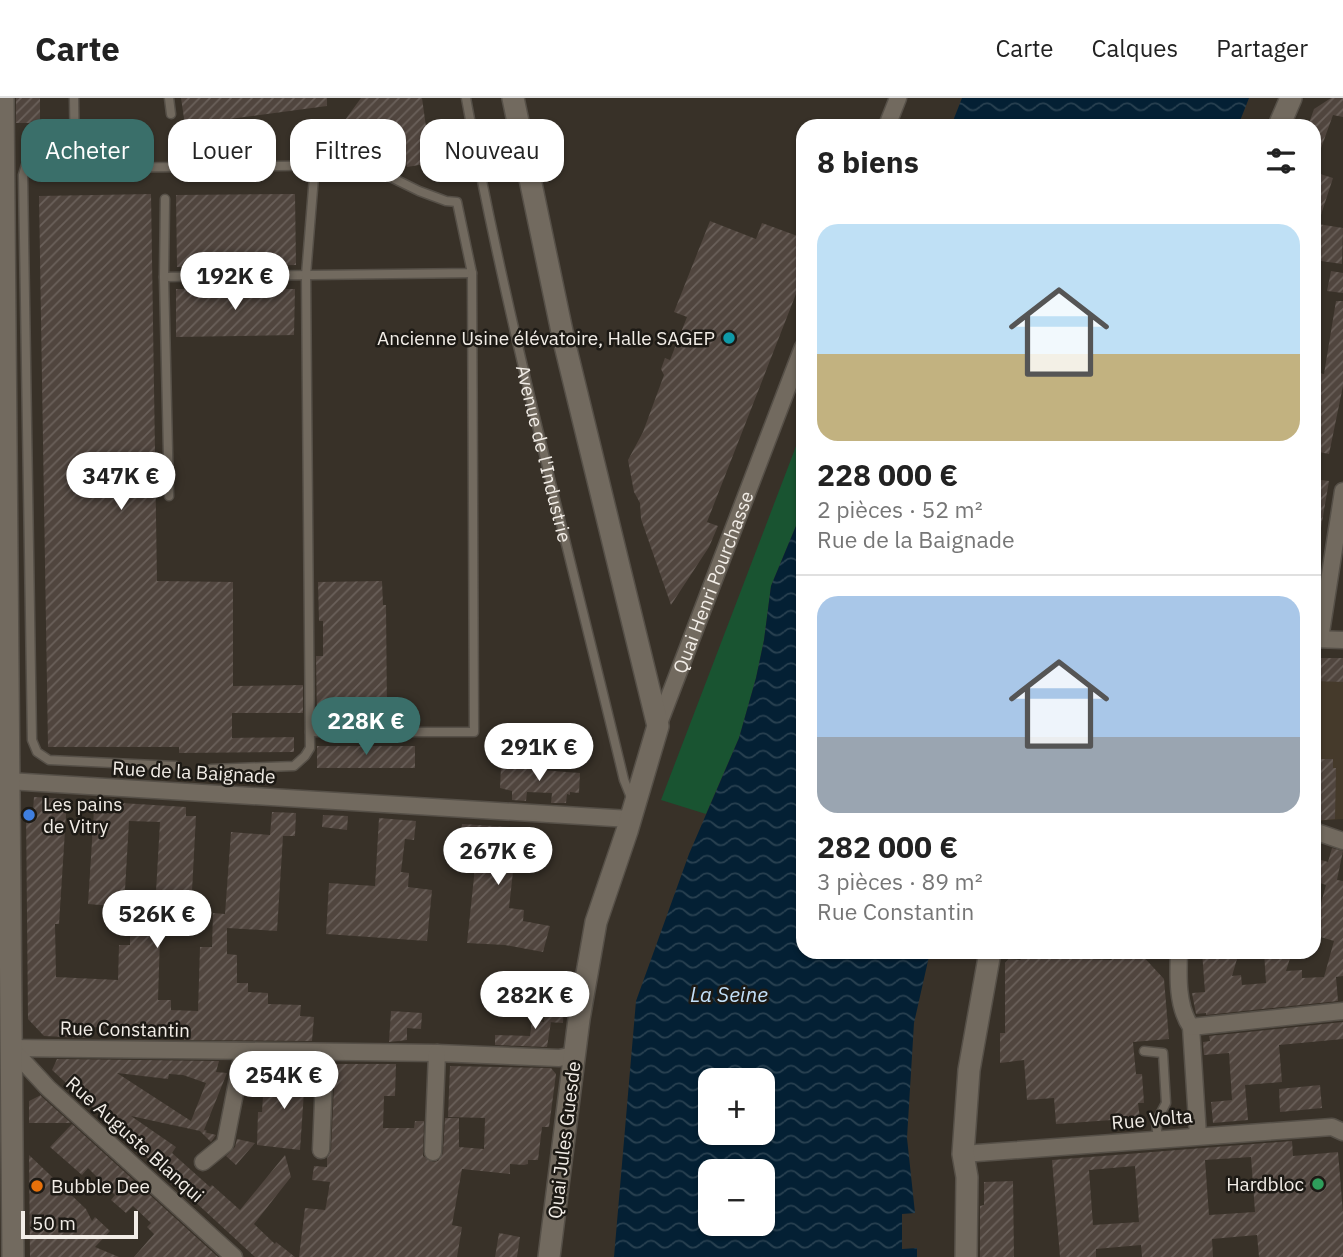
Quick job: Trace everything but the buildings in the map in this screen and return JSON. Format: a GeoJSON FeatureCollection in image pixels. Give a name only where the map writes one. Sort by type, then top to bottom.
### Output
{"type":"FeatureCollection","features":[{"type":"Feature","properties":{"kind":"main road"},"geometry":{"type":"LineString","coordinates":[[3,98],[4,435],[10,670],[4,689],[8,781],[13,1257]]}},
{"type":"Feature","properties":{"kind":"main road"},"geometry":{"type":"LineString","coordinates":[[513,98],[564,341],[658,726]]}},
{"type":"Feature","properties":{"kind":"main road"},"geometry":{"type":"LineString","coordinates":[[1282,119],[1291,98]]}},
{"type":"Feature","properties":{"kind":"main road"},"geometry":{"type":"LineString","coordinates":[[1294,119],[1301,98]]}},
{"type":"Feature","properties":{"kind":"main road","name":"Quai Henri Pourchasse"},"geometry":{"type":"LineString","coordinates":[[632,812],[658,726]]}},
{"type":"Feature","properties":{"kind":"main road","name":"Quai Jules Guesde"},"geometry":{"type":"LineString","coordinates":[[549,1257],[575,1055],[596,922],[632,812]]}},
{"type":"Feature","properties":{"kind":"main road"},"geometry":{"type":"LineString","coordinates":[[969,1070],[962,1054],[963,1035],[978,959]]}},
{"type":"Feature","properties":{"kind":"main road"},"geometry":{"type":"LineString","coordinates":[[965,1257],[967,1177],[963,1154],[969,1070],[989,959]]}},
{"type":"Feature","properties":{"kind":"main road"},"geometry":{"type":"LineString","coordinates":[[955,1257],[954,1176],[963,1154]]}},
{"type":"Feature","properties":{"kind":"street"},"geometry":{"type":"LineString","coordinates":[[890,119],[898,98]]}},
{"type":"Feature","properties":{"kind":"street","name":"Quai Henri Pourchasse"},"geometry":{"type":"LineString","coordinates":[[658,726],[796,365]]}},
{"type":"Feature","properties":{"kind":"street"},"geometry":{"type":"LineString","coordinates":[[1321,616],[1343,491]]}},
{"type":"Feature","properties":{"kind":"street"},"geometry":{"type":"LineString","coordinates":[[1321,639],[1343,640]]}},
{"type":"Feature","properties":{"kind":"street","name":"Rue de la Baignade"},"geometry":{"type":"LineString","coordinates":[[8,781],[632,812]]}},
{"type":"Feature","properties":{"kind":"street"},"geometry":{"type":"LineString","coordinates":[[1321,833],[1343,841]]}},
{"type":"Feature","properties":{"kind":"street"},"geometry":{"type":"LineString","coordinates":[[1179,959],[1183,1016],[1191,1027],[1198,1136]]}},
{"type":"Feature","properties":{"kind":"street"},"geometry":{"type":"LineString","coordinates":[[1191,1027],[1343,1011]]}},
{"type":"Feature","properties":{"kind":"street","name":"Rue Constantin"},"geometry":{"type":"LineString","coordinates":[[11,1048],[437,1053],[559,1058],[575,1055]]}},
{"type":"Feature","properties":{"kind":"street","name":"Rue Auguste Blanqui"},"geometry":{"type":"LineString","coordinates":[[11,1048],[48,1088],[234,1257]]}},
{"type":"Feature","properties":{"kind":"street"},"geometry":{"type":"LineString","coordinates":[[203,1162],[225,1144],[243,1052]]}},
{"type":"Feature","properties":{"kind":"street"},"geometry":{"type":"LineString","coordinates":[[321,1150],[325,1053]]}},
{"type":"Feature","properties":{"kind":"street"},"geometry":{"type":"LineString","coordinates":[[433,1152],[437,1053]]}},
{"type":"Feature","properties":{"kind":"street","name":"Rue Volta"},"geometry":{"type":"LineString","coordinates":[[963,1154],[1332,1127],[1343,1132]]}},
{"type":"Feature","properties":{"kind":"lane"},"geometry":{"type":"LineString","coordinates":[[74,98],[74,119]]}},
{"type":"Feature","properties":{"kind":"lane"},"geometry":{"type":"LineString","coordinates":[[169,98],[171,114]]}},
{"type":"Feature","properties":{"kind":"lane","name":"Avenue de l'Industrie"},"geometry":{"type":"LineString","coordinates":[[466,98],[479,171],[539,433],[632,812]]}},
{"type":"Feature","properties":{"kind":"lane"},"geometry":{"type":"LineString","coordinates":[[154,167],[290,164]]}},
{"type":"Feature","properties":{"kind":"lane"},"geometry":{"type":"LineString","coordinates":[[23,182],[32,740],[37,752],[49,760],[176,766]]}},
{"type":"Feature","properties":{"kind":"lane"},"geometry":{"type":"LineString","coordinates":[[211,769],[294,765],[310,748],[306,275],[314,182]]}},
{"type":"Feature","properties":{"kind":"lane"},"geometry":{"type":"LineString","coordinates":[[310,733],[474,732],[472,273],[457,202],[446,201],[401,182]]}},
{"type":"Feature","properties":{"kind":"lane"},"geometry":{"type":"LineString","coordinates":[[164,199],[169,496]]}},
{"type":"Feature","properties":{"kind":"lane"},"geometry":{"type":"LineString","coordinates":[[164,277],[472,273]]}},
{"type":"Feature","properties":{"kind":"lane"},"geometry":{"type":"LineString","coordinates":[[1144,1051],[1163,1053],[1166,1103],[1156,1122],[1158,1139]]}},
{"type":"Feature","properties":{"kind":"shaded area"},"geometry":{"type":"Polygon","coordinates":[[[1321,658],[1343,658],[1343,819],[1321,821],[1321,658]]]}},
{"type":"Feature","properties":{"kind":"green space"},"geometry":{"type":"Polygon","coordinates":[[[796,446],[796,526],[771,586],[756,678],[739,738],[706,814],[661,800],[796,446]]]}},
{"type":"Feature","properties":{"kind":"water"},"geometry":{"type":"Polygon","coordinates":[[[962,98],[1249,98],[1241,119],[954,119],[962,98]]]}},
{"type":"Feature","properties":{"kind":"water","name":"La Seine"},"geometry":{"type":"Polygon","coordinates":[[[796,526],[796,959],[928,959],[914,1023],[907,1138],[915,1213],[902,1214],[902,1249],[917,1248],[917,1257],[614,1257],[636,1001],[689,854],[739,738],[756,678],[771,586],[796,526]]]}},
{"type":"Feature","properties":{"kind":"place","name":"Ancienne Usine élévatoire, Halle SAGEP"},"geometry":{"type":"Point","coordinates":[729,338]}},
{"type":"Feature","properties":{"kind":"place","name":"Les pains de Vitry"},"geometry":{"type":"Point","coordinates":[29,815]}},
{"type":"Feature","properties":{"kind":"place","name":"Hardbloc"},"geometry":{"type":"Point","coordinates":[1318,1184]}},
{"type":"Feature","properties":{"kind":"place","name":"Bubble Dee"},"geometry":{"type":"Point","coordinates":[37,1186]}}]}
